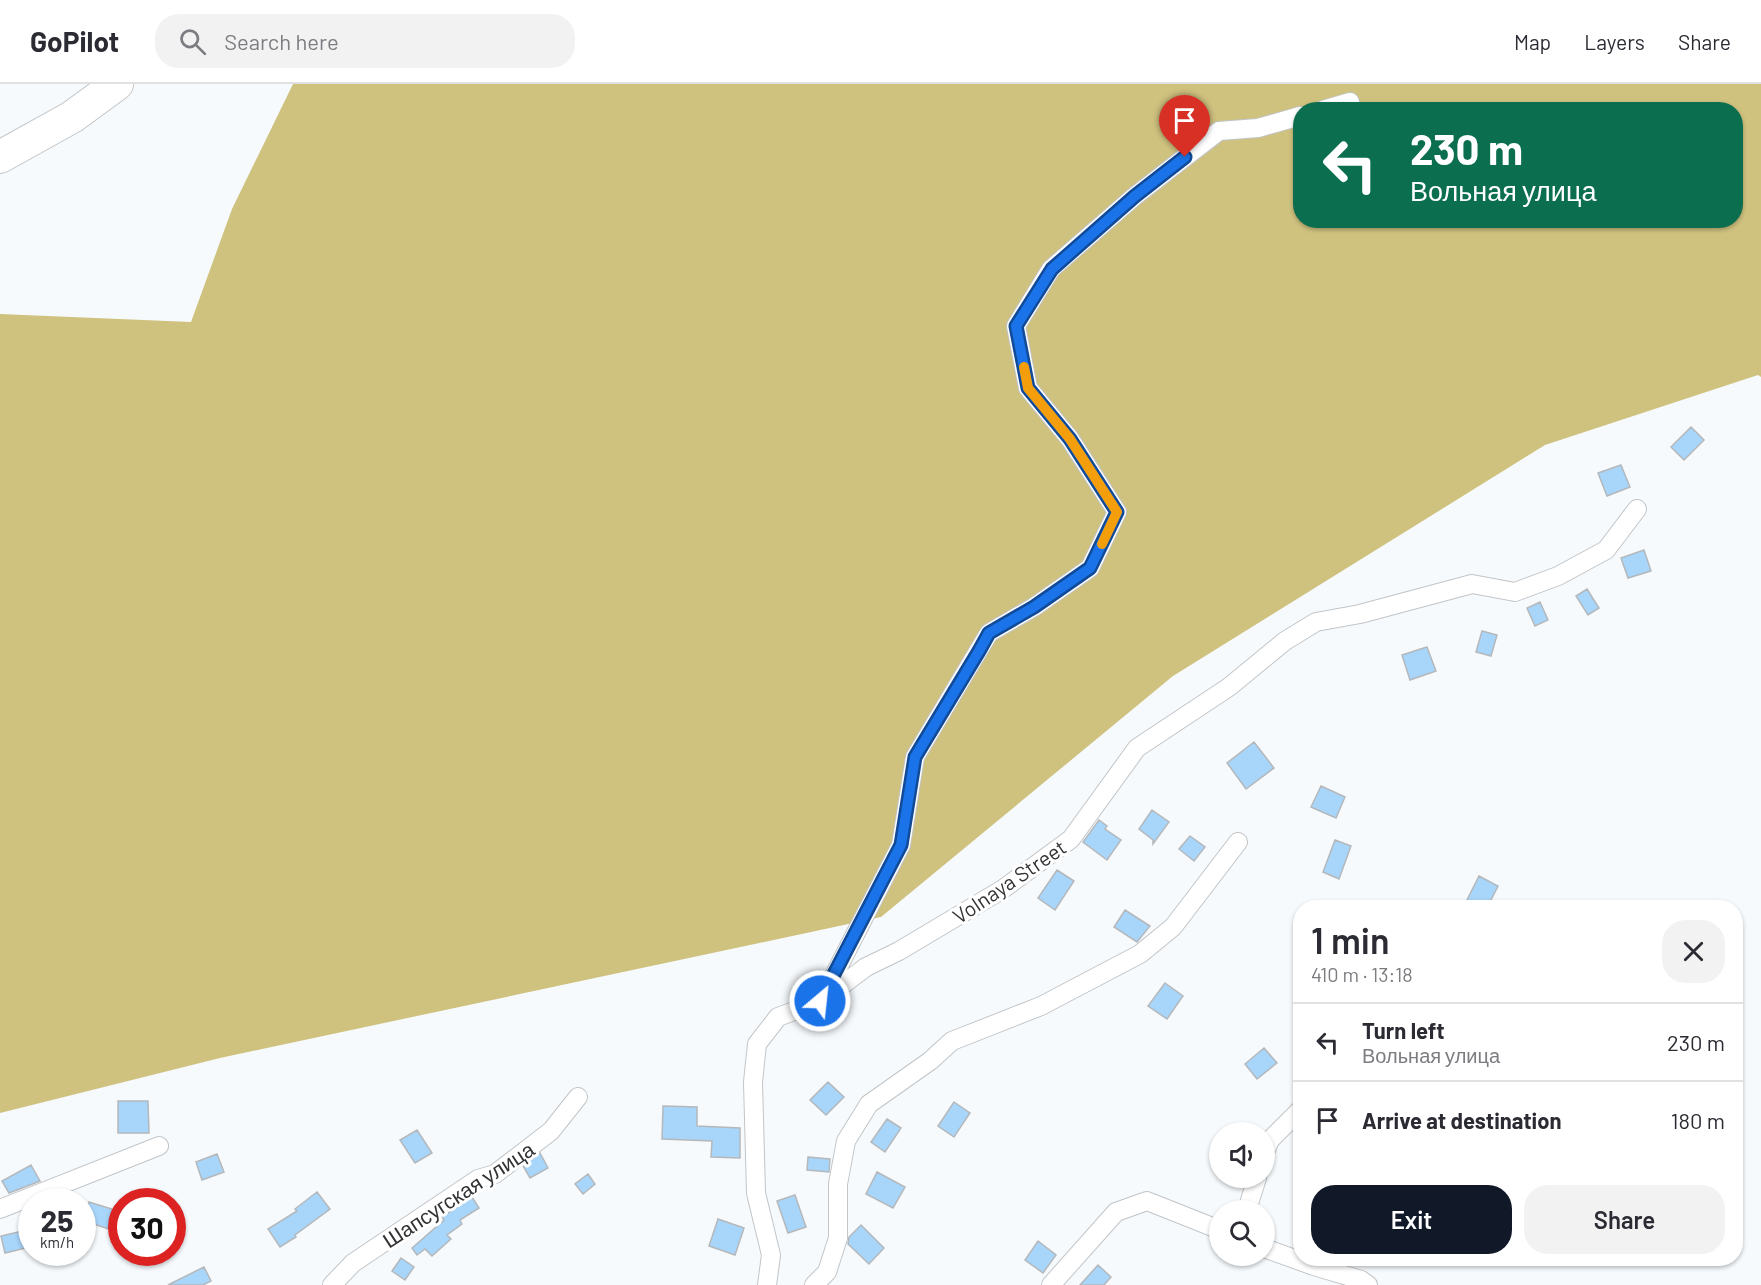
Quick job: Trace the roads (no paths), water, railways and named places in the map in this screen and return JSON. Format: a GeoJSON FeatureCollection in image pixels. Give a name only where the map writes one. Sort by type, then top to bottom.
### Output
{"type":"FeatureCollection","features":[{"type":"Feature","properties":{"kind":"highway"},"geometry":{"type":"LineString","coordinates":[[0,158],[72,117],[117,84]]}},
{"type":"Feature","properties":{"kind":"street"},"geometry":{"type":"LineString","coordinates":[[820,1001],[901,845],[915,757],[989,633],[1034,607],[1090,568],[1117,512],[1070,439],[1028,388],[1016,326],[1052,269],[1135,196],[1219,131],[1258,128],[1293,118]]}},
{"type":"Feature","properties":{"kind":"street","name":"Volnaya Street"},"geometry":{"type":"LineString","coordinates":[[767,1285],[771,1255],[756,1193],[753,1082],[757,1044],[778,1017],[820,1001],[866,967],[899,951],[1003,889],[1071,839],[1137,748],[1229,687],[1285,641],[1316,622],[1360,614],[1472,584],[1515,592],[1558,576],[1606,550],[1637,509]]}},
{"type":"Feature","properties":{"kind":"street"},"geometry":{"type":"LineString","coordinates":[[814,1285],[828,1272],[838,1238],[838,1184],[846,1140],[869,1104],[930,1061],[952,1041],[1041,1006],[1140,954],[1173,927],[1238,842]]}},
{"type":"Feature","properties":{"kind":"street","name":"Шапсугская улица"},"geometry":{"type":"LineString","coordinates":[[332,1285],[353,1263],[478,1179],[495,1174],[551,1131],[578,1097]]}},
{"type":"Feature","properties":{"kind":"street"},"geometry":{"type":"LineString","coordinates":[[1275,1135],[1293,1117]]}},
{"type":"Feature","properties":{"kind":"street"},"geometry":{"type":"LineString","coordinates":[[0,1209],[159,1146]]}},
{"type":"Feature","properties":{"kind":"street"},"geometry":{"type":"LineString","coordinates":[[1051,1285],[1116,1212],[1147,1201],[1209,1226]]}},
{"type":"Feature","properties":{"kind":"street"},"geometry":{"type":"LineString","coordinates":[[1275,1252],[1293,1258]]}},
{"type":"Feature","properties":{"kind":"street"},"geometry":{"type":"LineString","coordinates":[[1314,1266],[1361,1280],[1368,1285]]}}]}
